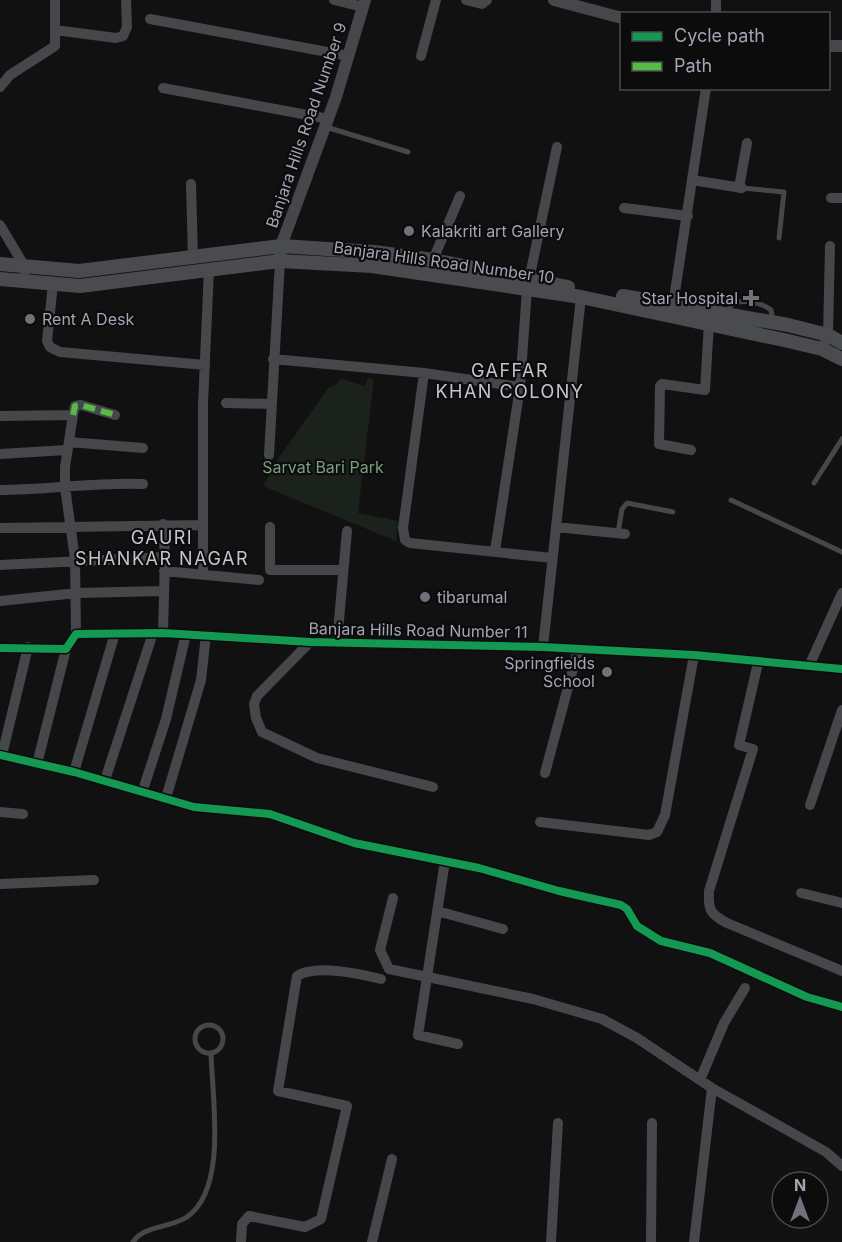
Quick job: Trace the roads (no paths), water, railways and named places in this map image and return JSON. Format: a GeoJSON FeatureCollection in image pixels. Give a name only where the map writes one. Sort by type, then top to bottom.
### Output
{"type":"FeatureCollection","features":[{"type":"Feature","properties":{"kind":"main road","name":"Banjara Hills Road Number 10"},"geometry":{"type":"LineString","coordinates":[[0,264],[79,271],[193,259],[281,246],[374,252],[433,260],[581,297],[709,323],[822,349],[842,359]]}},
{"type":"Feature","properties":{"kind":"main road","name":"Banjara Hills Road Number 10"},"geometry":{"type":"LineString","coordinates":[[0,279],[24,283],[80,286],[280,261],[372,266],[528,284],[674,305],[773,322],[828,335],[842,343]]}},
{"type":"Feature","properties":{"kind":"street"},"geometry":{"type":"LineString","coordinates":[[0,87],[10,75],[55,46],[55,0]]}},
{"type":"Feature","properties":{"kind":"street"},"geometry":{"type":"LineString","coordinates":[[55,30],[116,38],[123,36],[127,27],[126,0]]}},
{"type":"Feature","properties":{"kind":"street"},"geometry":{"type":"LineString","coordinates":[[334,0],[364,3]]}},
{"type":"Feature","properties":{"kind":"street"},"geometry":{"type":"LineString","coordinates":[[421,56],[436,0]]}},
{"type":"Feature","properties":{"kind":"street"},"geometry":{"type":"LineString","coordinates":[[466,0],[482,4],[487,0]]}},
{"type":"Feature","properties":{"kind":"street"},"geometry":{"type":"LineString","coordinates":[[554,0],[620,18]]}},
{"type":"Feature","properties":{"kind":"street","name":"Banjara Hills Road Number 9"},"geometry":{"type":"LineString","coordinates":[[280,261],[281,246],[327,123],[364,3]]}},
{"type":"Feature","properties":{"kind":"street"},"geometry":{"type":"LineString","coordinates":[[150,19],[349,56]]}},
{"type":"Feature","properties":{"kind":"street"},"geometry":{"type":"LineString","coordinates":[[163,88],[327,123]]}},
{"type":"Feature","properties":{"kind":"street"},"geometry":{"type":"LineString","coordinates":[[674,305],[706,90]]}},
{"type":"Feature","properties":{"kind":"street"},"geometry":{"type":"LineString","coordinates":[[692,180],[740,188],[747,143]]}},
{"type":"Feature","properties":{"kind":"street"},"geometry":{"type":"LineString","coordinates":[[495,551],[520,387],[528,284],[557,147]]}},
{"type":"Feature","properties":{"kind":"street"},"geometry":{"type":"LineString","coordinates":[[191,184],[193,259]]}},
{"type":"Feature","properties":{"kind":"street"},"geometry":{"type":"LineString","coordinates":[[433,260],[460,196]]}},
{"type":"Feature","properties":{"kind":"street"},"geometry":{"type":"LineString","coordinates":[[624,208],[688,216]]}},
{"type":"Feature","properties":{"kind":"street"},"geometry":{"type":"LineString","coordinates":[[0,225],[25,267],[24,283]]}},
{"type":"Feature","properties":{"kind":"street"},"geometry":{"type":"LineString","coordinates":[[822,349],[828,335],[830,246]]}},
{"type":"Feature","properties":{"kind":"street"},"geometry":{"type":"LineString","coordinates":[[269,455],[280,261]]}},
{"type":"Feature","properties":{"kind":"street"},"geometry":{"type":"LineString","coordinates":[[203,573],[201,525],[209,269]]}},
{"type":"Feature","properties":{"kind":"street"},"geometry":{"type":"LineString","coordinates":[[53,284],[47,341],[50,347],[60,352],[205,365]]}},
{"type":"Feature","properties":{"kind":"street"},"geometry":{"type":"LineString","coordinates":[[543,647],[581,297]]}},
{"type":"Feature","properties":{"kind":"street"},"geometry":{"type":"LineString","coordinates":[[691,450],[659,444],[660,386],[662,384],[705,390],[709,323]]}},
{"type":"Feature","properties":{"kind":"street"},"geometry":{"type":"LineString","coordinates":[[273,359],[424,373],[520,387]]}},
{"type":"Feature","properties":{"kind":"street"},"geometry":{"type":"LineString","coordinates":[[424,373],[403,535],[410,543],[552,558]]}},
{"type":"Feature","properties":{"kind":"street"},"geometry":{"type":"LineString","coordinates":[[226,403],[272,404]]}},
{"type":"Feature","properties":{"kind":"street"},"geometry":{"type":"LineString","coordinates":[[37,764],[66,649],[76,634],[75,559],[71,526],[65,503],[68,446],[75,406],[81,405],[116,415]]}},
{"type":"Feature","properties":{"kind":"street"},"geometry":{"type":"LineString","coordinates":[[0,416],[73,415]]}},
{"type":"Feature","properties":{"kind":"street"},"geometry":{"type":"LineString","coordinates":[[0,454],[68,446],[143,448]]}},
{"type":"Feature","properties":{"kind":"street"},"geometry":{"type":"LineString","coordinates":[[0,490],[143,484]]}},
{"type":"Feature","properties":{"kind":"street"},"geometry":{"type":"LineString","coordinates":[[105,780],[158,633],[165,557],[163,524]]}},
{"type":"Feature","properties":{"kind":"street"},"geometry":{"type":"LineString","coordinates":[[0,528],[201,525]]}},
{"type":"Feature","properties":{"kind":"street"},"geometry":{"type":"LineString","coordinates":[[270,527],[270,570],[342,570]]}},
{"type":"Feature","properties":{"kind":"street"},"geometry":{"type":"LineString","coordinates":[[556,527],[622,534]]}},
{"type":"Feature","properties":{"kind":"street"},"geometry":{"type":"LineString","coordinates":[[337,642],[346,531]]}},
{"type":"Feature","properties":{"kind":"street"},"geometry":{"type":"LineString","coordinates":[[0,565],[75,559],[165,557]]}},
{"type":"Feature","properties":{"kind":"street"},"geometry":{"type":"LineString","coordinates":[[164,572],[203,573],[239,580],[259,580]]}},
{"type":"Feature","properties":{"kind":"street"},"geometry":{"type":"LineString","coordinates":[[0,601],[77,593],[163,591]]}},
{"type":"Feature","properties":{"kind":"street"},"geometry":{"type":"LineString","coordinates":[[809,666],[842,593]]}},
{"type":"Feature","properties":{"kind":"street"},"geometry":{"type":"LineString","coordinates":[[74,772],[115,633]]}},
{"type":"Feature","properties":{"kind":"street","name":"Banjara Hills Road Number 11"},"geometry":{"type":"LineString","coordinates":[[76,634],[158,633],[310,642],[543,647],[694,655],[758,663],[842,669]]}},
{"type":"Feature","properties":{"kind":"street"},"geometry":{"type":"LineString","coordinates":[[143,790],[166,719],[186,634]]}},
{"type":"Feature","properties":{"kind":"street"},"geometry":{"type":"LineString","coordinates":[[166,798],[201,680],[206,635]]}},
{"type":"Feature","properties":{"kind":"street"},"geometry":{"type":"LineString","coordinates":[[310,642],[256,696],[254,704],[256,718],[262,732],[317,758],[433,787]]}},
{"type":"Feature","properties":{"kind":"street"},"geometry":{"type":"LineString","coordinates":[[28,647],[1,755],[143,790],[194,807],[270,814],[354,843],[445,861],[621,905],[627,909],[637,926],[662,941],[710,953],[807,997],[842,1007]]}},
{"type":"Feature","properties":{"kind":"street"},"geometry":{"type":"LineString","coordinates":[[0,648],[66,649]]}},
{"type":"Feature","properties":{"kind":"street"},"geometry":{"type":"LineString","coordinates":[[545,773],[578,650]]}},
{"type":"Feature","properties":{"kind":"street"},"geometry":{"type":"LineString","coordinates":[[540,822],[649,835],[657,832],[665,815],[694,655]]}},
{"type":"Feature","properties":{"kind":"street"},"geometry":{"type":"LineString","coordinates":[[758,663],[739,745],[753,749],[709,891],[708,908],[712,915],[727,923],[842,971]]}},
{"type":"Feature","properties":{"kind":"street"},"geometry":{"type":"LineString","coordinates":[[810,804],[842,710]]}},
{"type":"Feature","properties":{"kind":"street"},"geometry":{"type":"LineString","coordinates":[[0,812],[23,814]]}},
{"type":"Feature","properties":{"kind":"street"},"geometry":{"type":"LineString","coordinates":[[445,861],[425,977],[418,1035],[458,1044]]}},
{"type":"Feature","properties":{"kind":"street"},"geometry":{"type":"LineString","coordinates":[[0,884],[94,880]]}},
{"type":"Feature","properties":{"kind":"street"},"geometry":{"type":"LineString","coordinates":[[801,893],[842,903]]}},
{"type":"Feature","properties":{"kind":"street"},"geometry":{"type":"LineString","coordinates":[[393,898],[380,950],[385,965],[389,969],[533,999],[602,1019],[637,1038],[712,1088],[826,1152],[842,1166]]}},
{"type":"Feature","properties":{"kind":"street"},"geometry":{"type":"LineString","coordinates":[[437,911],[503,929]]}},
{"type":"Feature","properties":{"kind":"street"},"geometry":{"type":"LineString","coordinates":[[241,1242],[242,1224],[249,1216],[305,1227],[321,1219],[347,1106],[278,1091],[297,976],[307,972],[349,971],[381,979]]}},
{"type":"Feature","properties":{"kind":"street"},"geometry":{"type":"LineString","coordinates":[[700,1080],[724,1023],[745,988]]}},
{"type":"Feature","properties":{"kind":"street"},"geometry":{"type":"LineString","coordinates":[[694,1242],[712,1088]]}},
{"type":"Feature","properties":{"kind":"street"},"geometry":{"type":"LineString","coordinates":[[551,1242],[558,1123]]}},
{"type":"Feature","properties":{"kind":"street"},"geometry":{"type":"LineString","coordinates":[[651,1242],[652,1123]]}},
{"type":"Feature","properties":{"kind":"street"},"geometry":{"type":"LineString","coordinates":[[372,1242],[392,1159]]}},
{"type":"Feature","properties":{"kind":"lane"},"geometry":{"type":"LineString","coordinates":[[327,123],[408,152]]}},
{"type":"Feature","properties":{"kind":"lane"},"geometry":{"type":"LineString","coordinates":[[740,188],[784,192],[779,238]]}},
{"type":"Feature","properties":{"kind":"lane"},"geometry":{"type":"LineString","coordinates":[[814,483],[842,439]]}},
{"type":"Feature","properties":{"kind":"lane"},"geometry":{"type":"LineString","coordinates":[[731,501],[842,552]]}},
{"type":"Feature","properties":{"kind":"lane"},"geometry":{"type":"LineString","coordinates":[[622,534],[622,509],[627,503],[673,512]]}},
{"type":"Feature","properties":{"kind":"lane"},"geometry":{"type":"LineString","coordinates":[[204,1025],[213,1025],[223,1035],[222,1045],[211,1053],[202,1052],[195,1045],[195,1035],[204,1025]]}},
{"type":"Feature","properties":{"kind":"lane"},"geometry":{"type":"LineString","coordinates":[[133,1242],[142,1233],[184,1220],[201,1203],[210,1184],[214,1152],[211,1053]]}},
{"type":"Feature","properties":{"kind":"place","name":"Kalakriti art Gallery"},"geometry":{"type":"Point","coordinates":[409,231]}},
{"type":"Feature","properties":{"kind":"place","name":"Star Hospital"},"geometry":{"type":"Point","coordinates":[751,298]}},
{"type":"Feature","properties":{"kind":"place","name":"Rent A Desk"},"geometry":{"type":"Point","coordinates":[30,319]}},
{"type":"Feature","properties":{"kind":"place","name":"tibarumal"},"geometry":{"type":"Point","coordinates":[425,597]}},
{"type":"Feature","properties":{"kind":"place","name":"Springfields School"},"geometry":{"type":"Point","coordinates":[607,672]}},
{"type":"Feature","properties":{"kind":"district","name":"GAFFAR KHAN COLONY"},"geometry":{"type":"Point","coordinates":[510,380]}},
{"type":"Feature","properties":{"kind":"district","name":"GAURI SHANKAR NAGAR"},"geometry":{"type":"Point","coordinates":[162,547]}},
{"type":"Feature","properties":{"kind":"park label","name":"Sarvat Bari Park"},"geometry":{"type":"Point","coordinates":[323,467]}}]}
